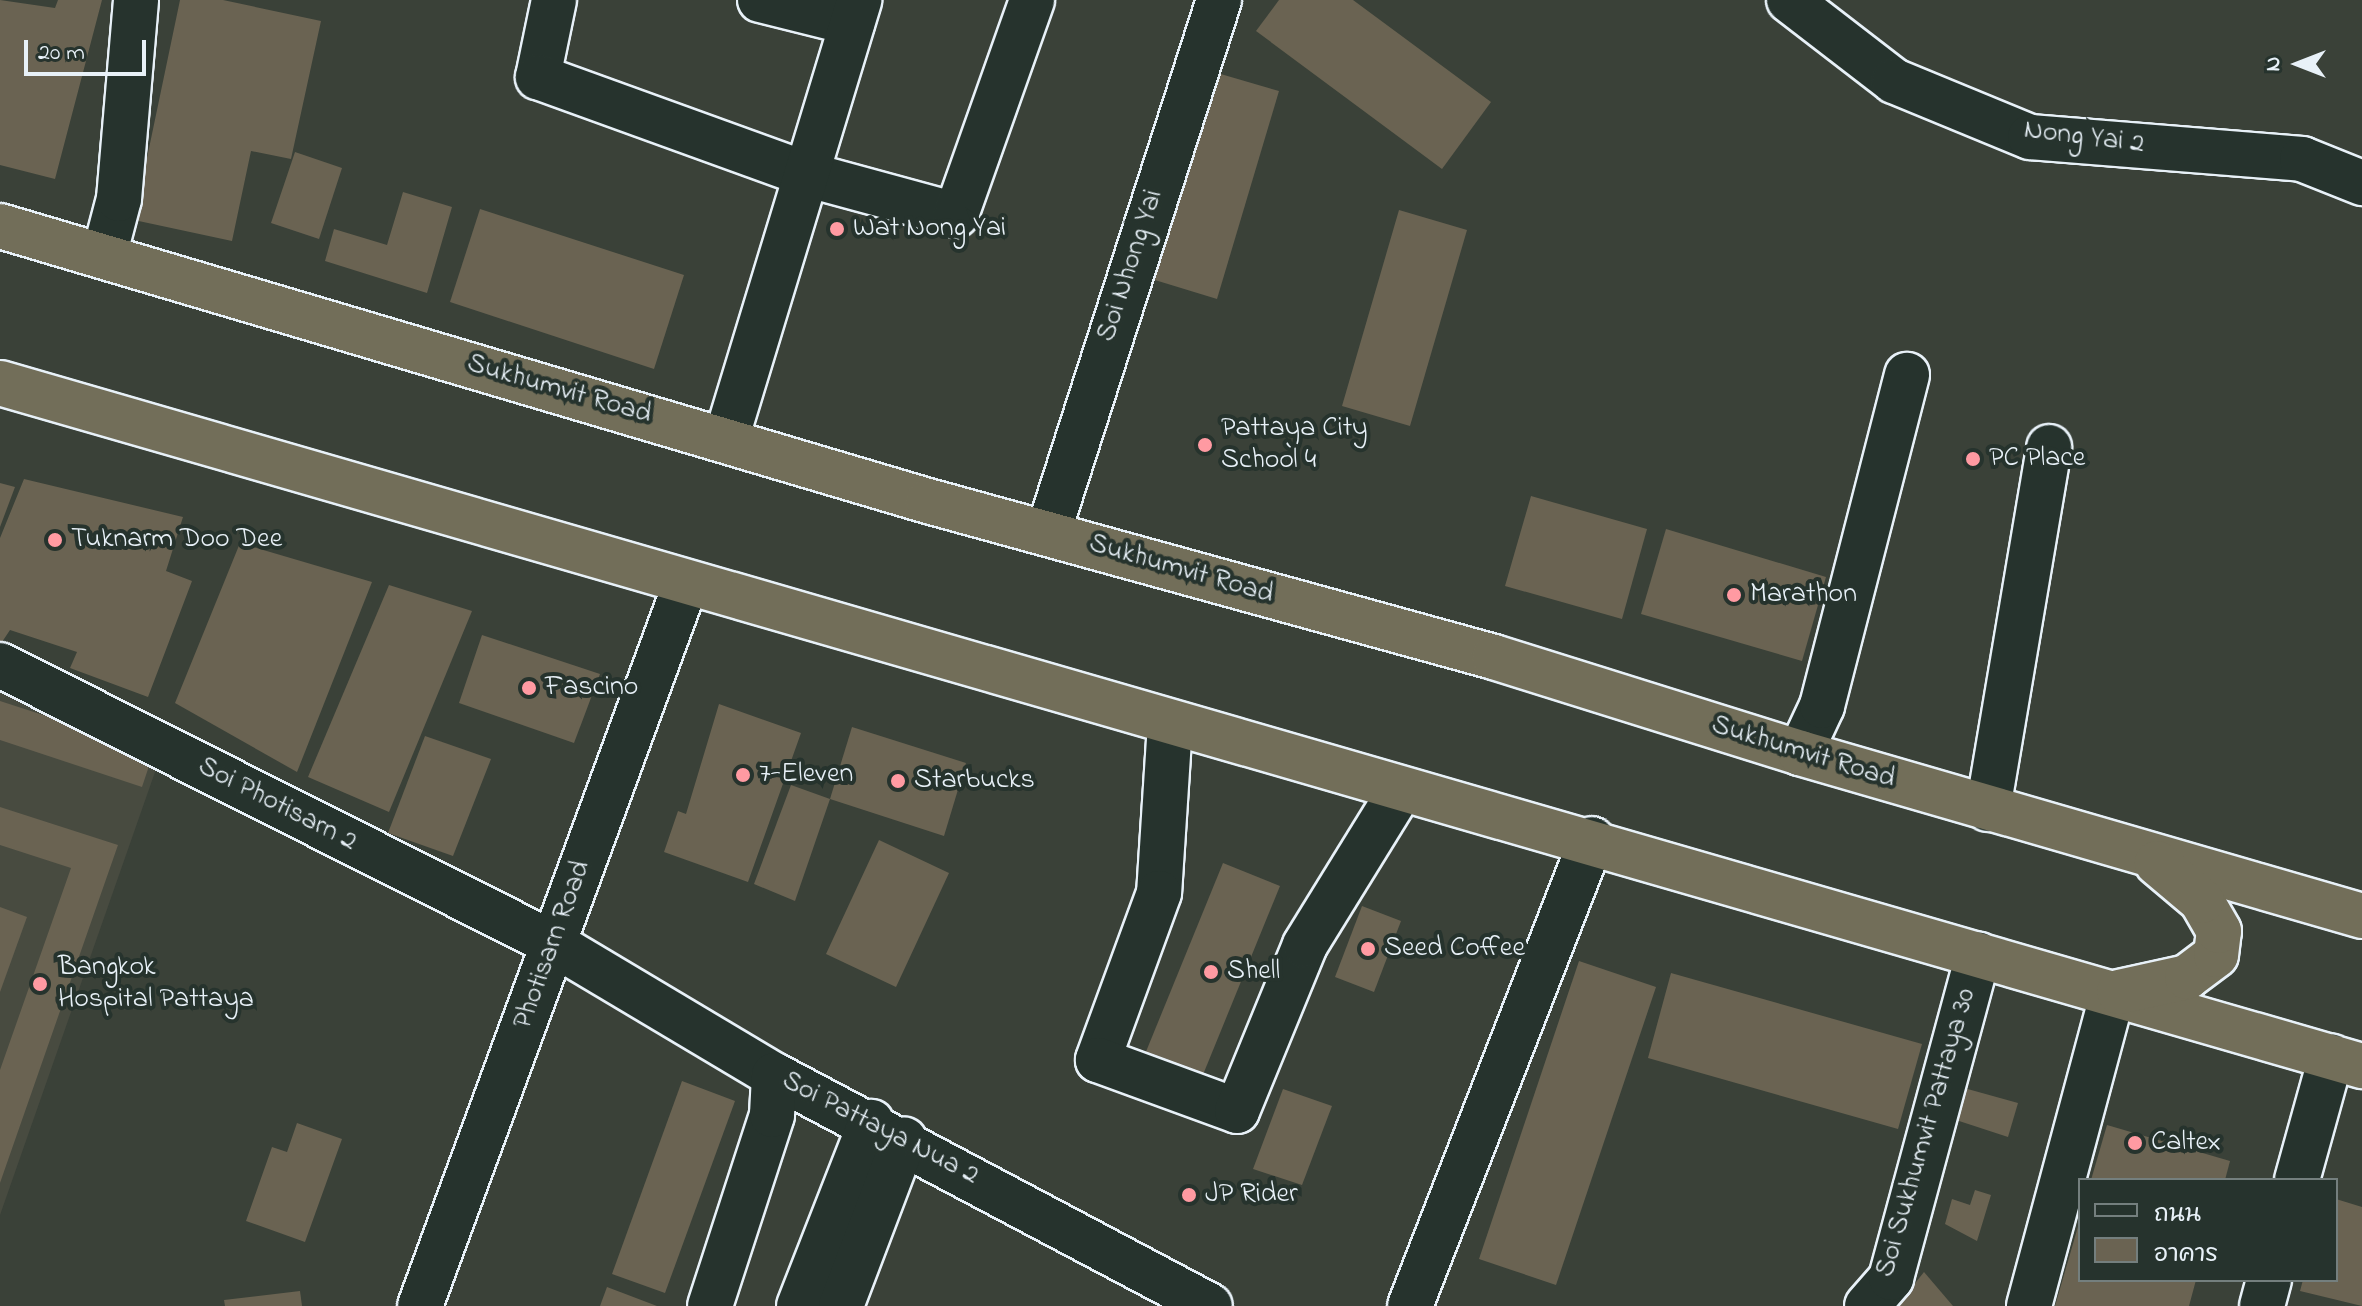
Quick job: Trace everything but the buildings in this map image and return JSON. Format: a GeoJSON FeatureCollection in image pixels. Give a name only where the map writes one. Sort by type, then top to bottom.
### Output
{"type":"FeatureCollection","features":[{"type":"Feature","properties":{"kind":"highway","name":"Sukhumvit Road"},"geometry":{"type":"LineString","coordinates":[[0,226],[1048,533],[1494,657],[1800,753],[2362,916]]}},
{"type":"Feature","properties":{"kind":"highway"},"geometry":{"type":"LineString","coordinates":[[0,383],[1400,791],[1592,839],[2346,1061]]}},
{"type":"Feature","properties":{"kind":"highway"},"geometry":{"type":"LineString","coordinates":[[2113,993],[2187,977],[2216,955],[2219,931],[2202,901],[2146,854]]}},
{"type":"Feature","properties":{"kind":"street"},"geometry":{"type":"LineString","coordinates":[[104,256],[119,199],[136,0]]}},
{"type":"Feature","properties":{"kind":"street"},"geometry":{"type":"LineString","coordinates":[[554,0],[538,77],[809,175],[956,215],[1032,0]]}},
{"type":"Feature","properties":{"kind":"street"},"geometry":{"type":"LineString","coordinates":[[726,439],[809,175],[856,12],[760,0]]}},
{"type":"Feature","properties":{"kind":"street","name":"Soi Nhong Yai"},"geometry":{"type":"LineString","coordinates":[[1048,533],[1219,0]]}},
{"type":"Feature","properties":{"kind":"street","name":"Nong Yai 2"},"geometry":{"type":"LineString","coordinates":[[1789,0],[1894,81],[2030,137],[2302,159],[2362,183]]}},
{"type":"Feature","properties":{"kind":"street"},"geometry":{"type":"LineString","coordinates":[[1800,753],[1822,706],[1907,375]]}},
{"type":"Feature","properties":{"kind":"street"},"geometry":{"type":"LineString","coordinates":[[1988,809],[2049,447]]}},
{"type":"Feature","properties":{"kind":"street","name":"Photisarn Road"},"geometry":{"type":"LineString","coordinates":[[420,1306],[686,583]]}},
{"type":"Feature","properties":{"kind":"street","name":"Soi Photisarn 2"},"geometry":{"type":"LineString","coordinates":[[0,665],[554,944]]}},
{"type":"Feature","properties":{"kind":"street"},"geometry":{"type":"LineString","coordinates":[[1170,724],[1159,893],[1098,1060],[1237,1111],[1305,945],[1400,791]]}},
{"type":"Feature","properties":{"kind":"street"},"geometry":{"type":"LineString","coordinates":[[1410,1306],[1592,839]]}},
{"type":"Feature","properties":{"kind":"street","name":"Soi Pattaya Nua 2"},"geometry":{"type":"LineString","coordinates":[[554,944],[774,1075],[888,1131],[1210,1306]]}},
{"type":"Feature","properties":{"kind":"street","name":"Soi Sukhumvit Pattaya 30"},"geometry":{"type":"LineString","coordinates":[[1867,1306],[1891,1278],[1978,955]]}},
{"type":"Feature","properties":{"kind":"street"},"geometry":{"type":"LineString","coordinates":[[2029,1306],[2113,993]]}},
{"type":"Feature","properties":{"kind":"street"},"geometry":{"type":"LineString","coordinates":[[2298,1178],[2346,1061]]}},
{"type":"Feature","properties":{"kind":"street"},"geometry":{"type":"LineString","coordinates":[[710,1306],[772,1115],[774,1075]]}},
{"type":"Feature","properties":{"kind":"street"},"geometry":{"type":"LineString","coordinates":[[799,1306],[888,1131]]}},
{"type":"Feature","properties":{"kind":"street"},"geometry":{"type":"LineString","coordinates":[[841,1306],[888,1131]]}},
{"type":"Feature","properties":{"kind":"street"},"geometry":{"type":"LineString","coordinates":[[2262,1306],[2268,1282]]}},
{"type":"Feature","properties":{"kind":"shaded area","name":"Bangkok Hospital Pattaya"},"geometry":{"type":"Polygon","coordinates":[[[0,683],[162,752],[0,1215],[0,683]]]}},
{"type":"Feature","properties":{"kind":"place","name":"Wat Nong Yai"},"geometry":{"type":"Point","coordinates":[837,229]}},
{"type":"Feature","properties":{"kind":"place","name":"Pattaya City School 4"},"geometry":{"type":"Point","coordinates":[1205,445]}},
{"type":"Feature","properties":{"kind":"place","name":"PC Place"},"geometry":{"type":"Point","coordinates":[1973,459]}},
{"type":"Feature","properties":{"kind":"place","name":"Tuknarm Doo Dee"},"geometry":{"type":"Point","coordinates":[55,540]}},
{"type":"Feature","properties":{"kind":"place","name":"Marathon"},"geometry":{"type":"Point","coordinates":[1734,595]}},
{"type":"Feature","properties":{"kind":"place","name":"Fascino"},"geometry":{"type":"Point","coordinates":[529,688]}},
{"type":"Feature","properties":{"kind":"place","name":"7-Eleven"},"geometry":{"type":"Point","coordinates":[743,775]}},
{"type":"Feature","properties":{"kind":"place","name":"Starbucks"},"geometry":{"type":"Point","coordinates":[898,781]}},
{"type":"Feature","properties":{"kind":"place","name":"Seed Coffee"},"geometry":{"type":"Point","coordinates":[1368,949]}},
{"type":"Feature","properties":{"kind":"place","name":"Shell"},"geometry":{"type":"Point","coordinates":[1211,972]}},
{"type":"Feature","properties":{"kind":"place","name":"Bangkok Hospital Pattaya"},"geometry":{"type":"Point","coordinates":[40,984]}},
{"type":"Feature","properties":{"kind":"place","name":"Caltex"},"geometry":{"type":"Point","coordinates":[2135,1143]}},
{"type":"Feature","properties":{"kind":"place","name":"JP Rider"},"geometry":{"type":"Point","coordinates":[1189,1195]}}]}
